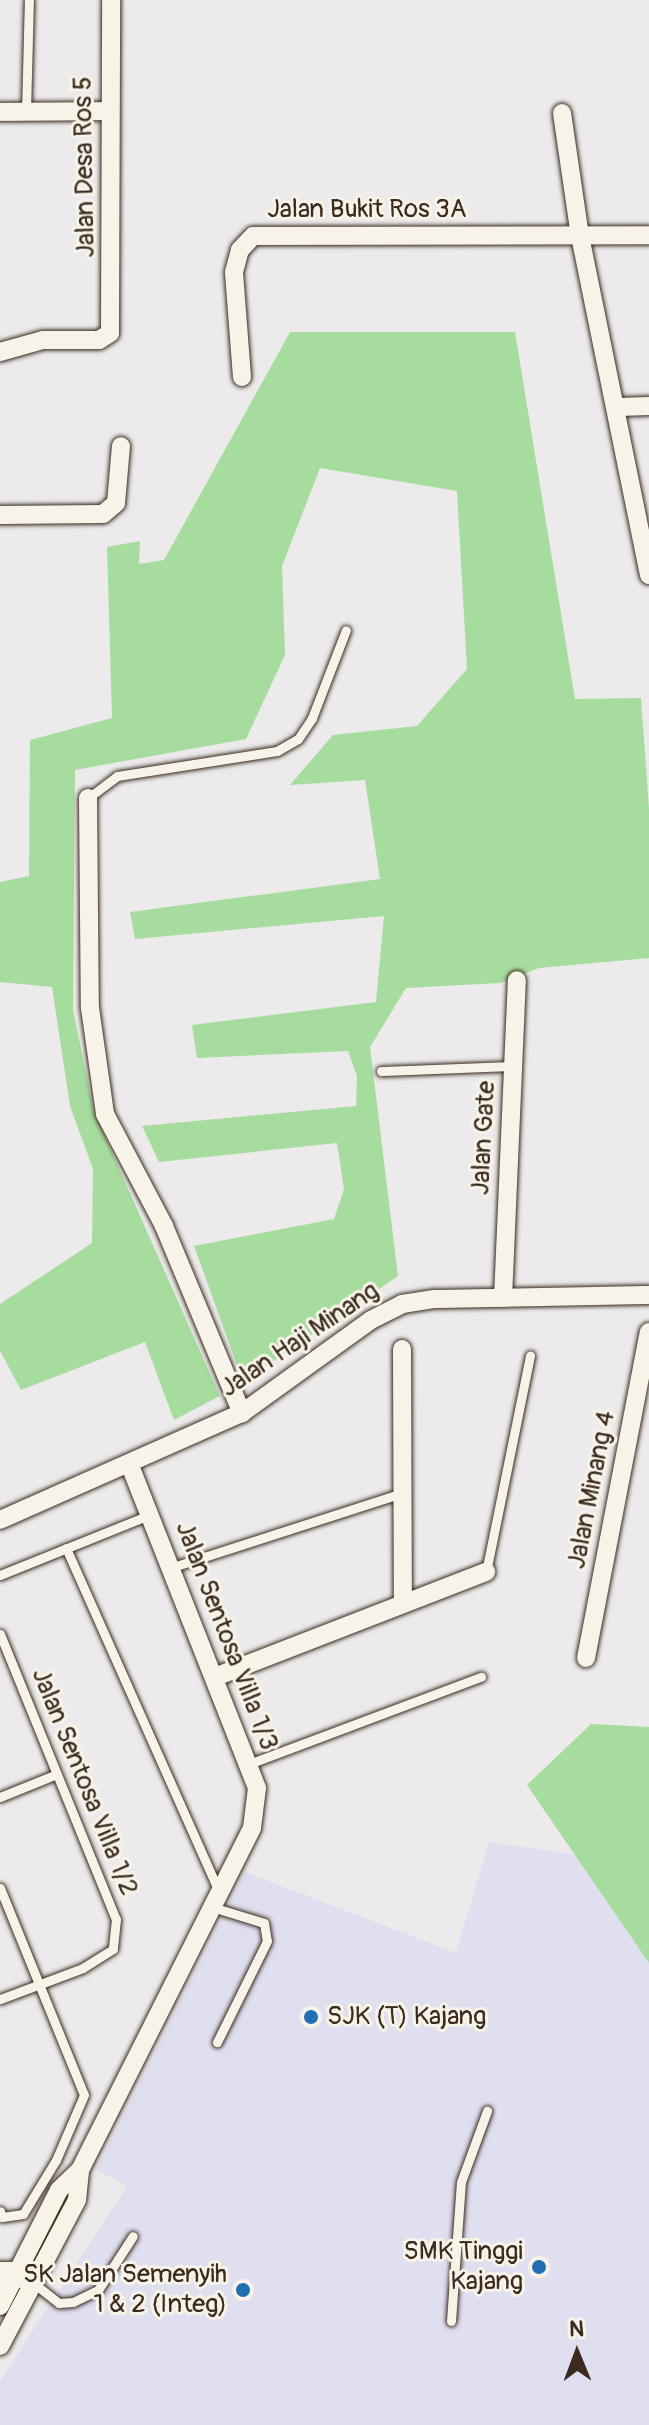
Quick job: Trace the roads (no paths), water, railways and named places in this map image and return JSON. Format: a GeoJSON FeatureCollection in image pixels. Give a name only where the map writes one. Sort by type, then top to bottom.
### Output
{"type":"FeatureCollection","features":[{"type":"Feature","properties":{"kind":"street","name":"Jalan Desa Ros 5"},"geometry":{"type":"LineString","coordinates":[[0,352],[43,340],[99,340],[110,333],[111,0]]}},
{"type":"Feature","properties":{"kind":"street"},"geometry":{"type":"LineString","coordinates":[[0,112],[110,111]]}},
{"type":"Feature","properties":{"kind":"street"},"geometry":{"type":"LineString","coordinates":[[562,113],[580,236],[618,407],[649,575]]}},
{"type":"Feature","properties":{"kind":"street"},"geometry":{"type":"LineString","coordinates":[[580,236],[649,235]]}},
{"type":"Feature","properties":{"kind":"street","name":"Jalan Bukit Ros 3A"},"geometry":{"type":"LineString","coordinates":[[242,377],[234,272],[240,250],[253,236],[580,236]]}},
{"type":"Feature","properties":{"kind":"street"},"geometry":{"type":"LineString","coordinates":[[618,407],[649,406]]}},
{"type":"Feature","properties":{"kind":"street"},"geometry":{"type":"LineString","coordinates":[[0,515],[103,514],[116,503],[121,446]]}},
{"type":"Feature","properties":{"kind":"street"},"geometry":{"type":"LineString","coordinates":[[88,798],[90,1008],[105,1114],[164,1226],[242,1413]]}},
{"type":"Feature","properties":{"kind":"street","name":"Jalan Gate"},"geometry":{"type":"LineString","coordinates":[[503,1298],[517,980]]}},
{"type":"Feature","properties":{"kind":"street","name":"Jalan Haji Minang"},"geometry":{"type":"LineString","coordinates":[[0,1520],[130,1466],[242,1413],[371,1320],[402,1304],[649,1295]]}},
{"type":"Feature","properties":{"kind":"street","name":"Jalan Minang 4"},"geometry":{"type":"LineString","coordinates":[[586,1658],[649,1332]]}},
{"type":"Feature","properties":{"kind":"street"},"geometry":{"type":"LineString","coordinates":[[402,1349],[403,1604]]}},
{"type":"Feature","properties":{"kind":"street","name":"Jalan Sentosa Villa 1/3"},"geometry":{"type":"LineString","coordinates":[[17,2278],[59,2190],[80,2170],[252,1828],[257,1788],[249,1764],[173,1567],[130,1466]]}},
{"type":"Feature","properties":{"kind":"street"},"geometry":{"type":"LineString","coordinates":[[215,1677],[486,1572]]}},
{"type":"Feature","properties":{"kind":"street"},"geometry":{"type":"LineString","coordinates":[[0,2306],[17,2278]]}},
{"type":"Feature","properties":{"kind":"street"},"geometry":{"type":"LineString","coordinates":[[0,2346],[17,2278]]}},
{"type":"Feature","properties":{"kind":"lane"},"geometry":{"type":"LineString","coordinates":[[26,112],[29,0]]}},
{"type":"Feature","properties":{"kind":"lane"},"geometry":{"type":"LineString","coordinates":[[88,798],[117,776],[277,751],[298,739],[312,718],[346,630]]}},
{"type":"Feature","properties":{"kind":"lane"},"geometry":{"type":"LineString","coordinates":[[381,1071],[513,1066]]}},
{"type":"Feature","properties":{"kind":"lane"},"geometry":{"type":"LineString","coordinates":[[486,1572],[530,1355]]}},
{"type":"Feature","properties":{"kind":"lane"},"geometry":{"type":"LineString","coordinates":[[173,1567],[403,1493]]}},
{"type":"Feature","properties":{"kind":"lane"},"geometry":{"type":"LineString","coordinates":[[0,1575],[150,1514]]}},
{"type":"Feature","properties":{"kind":"lane"},"geometry":{"type":"LineString","coordinates":[[66,1548],[216,1900],[264,1923],[267,1941],[217,2042]]}},
{"type":"Feature","properties":{"kind":"lane","name":"Jalan Sentosa Villa 1/2"},"geometry":{"type":"LineString","coordinates":[[0,1634],[116,1919],[113,1949],[83,1968],[38,1985]]}},
{"type":"Feature","properties":{"kind":"lane"},"geometry":{"type":"LineString","coordinates":[[249,1764],[481,1677]]}},
{"type":"Feature","properties":{"kind":"lane"},"geometry":{"type":"LineString","coordinates":[[0,1797],[57,1774]]}},
{"type":"Feature","properties":{"kind":"lane"},"geometry":{"type":"LineString","coordinates":[[0,1888],[84,2095],[56,2160],[23,2214],[2,2217],[0,2211]]}},
{"type":"Feature","properties":{"kind":"lane"},"geometry":{"type":"LineString","coordinates":[[0,1999],[38,1985]]}},
{"type":"Feature","properties":{"kind":"lane"},"geometry":{"type":"LineString","coordinates":[[451,2321],[461,2182],[487,2111]]}},
{"type":"Feature","properties":{"kind":"lane"},"geometry":{"type":"LineString","coordinates":[[17,2278],[59,2303],[73,2302],[98,2290],[133,2236]]}},
{"type":"Feature","properties":{"kind":"place","name":"SJK (T) Kajang"},"geometry":{"type":"Point","coordinates":[311,2017]}},
{"type":"Feature","properties":{"kind":"place","name":"SMK Tinggi Kajang"},"geometry":{"type":"Point","coordinates":[539,2267]}},
{"type":"Feature","properties":{"kind":"place","name":"SK Jalan Semenyih 1 & 2 (Integ)"},"geometry":{"type":"Point","coordinates":[243,2290]}}]}
